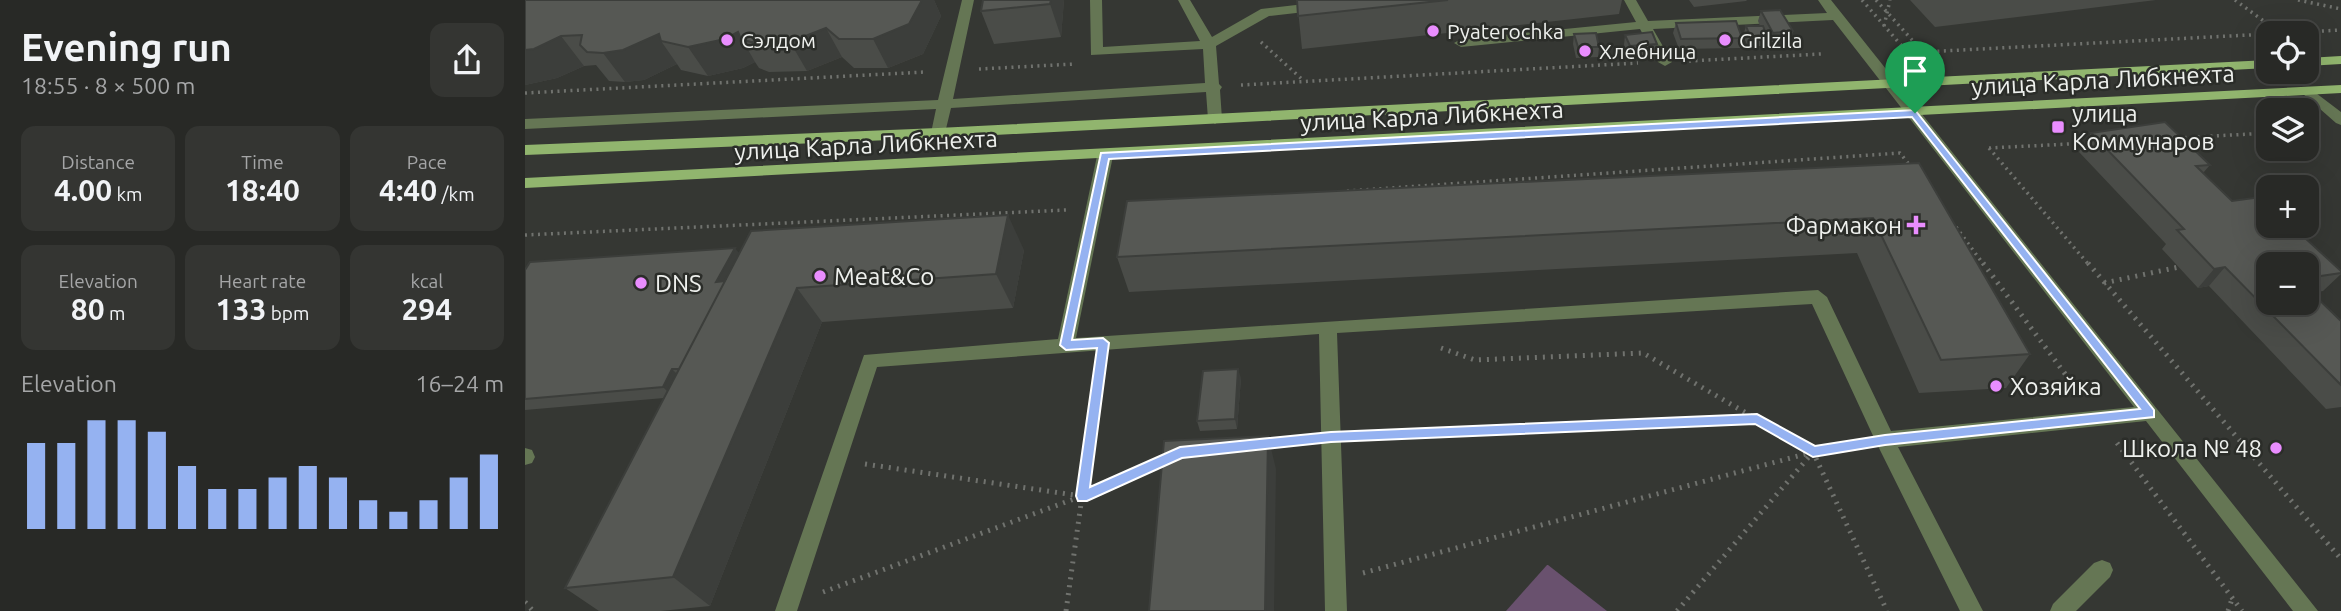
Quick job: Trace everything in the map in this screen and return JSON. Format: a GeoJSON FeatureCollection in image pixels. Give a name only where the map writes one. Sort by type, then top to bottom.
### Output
{"type":"FeatureCollection","features":[{"type":"Feature","properties":{"kind":"main road"},"geometry":{"type":"LineString","coordinates":[[2319,61],[2341,60]]}},
{"type":"Feature","properties":{"kind":"main road","name":"улица Карла Либкнехта"},"geometry":{"type":"LineString","coordinates":[[525,150],[938,133],[2256,65]]}},
{"type":"Feature","properties":{"kind":"main road","name":"улица Карла Либкнехта"},"geometry":{"type":"LineString","coordinates":[[525,183],[1105,156],[2341,89]]}},
{"type":"Feature","properties":{"kind":"street"},"geometry":{"type":"LineString","coordinates":[[938,133],[968,0]]}},
{"type":"Feature","properties":{"kind":"street"},"geometry":{"type":"LineString","coordinates":[[1097,0],[1095,52],[1209,44],[1266,12],[1342,4]]}},
{"type":"Feature","properties":{"kind":"street"},"geometry":{"type":"LineString","coordinates":[[1184,0],[1209,44],[1215,86],[1215,119]]}},
{"type":"Feature","properties":{"kind":"street"},"geometry":{"type":"LineString","coordinates":[[1630,0],[1665,62]]}},
{"type":"Feature","properties":{"kind":"street"},"geometry":{"type":"LineString","coordinates":[[1824,0],[2307,611]]}},
{"type":"Feature","properties":{"kind":"street"},"geometry":{"type":"LineString","coordinates":[[1461,43],[1645,25],[1837,16]]}},
{"type":"Feature","properties":{"kind":"street"},"geometry":{"type":"LineString","coordinates":[[525,124],[944,104],[1215,86]]}},
{"type":"Feature","properties":{"kind":"street"},"geometry":{"type":"LineString","coordinates":[[2308,91],[2341,121]]}},
{"type":"Feature","properties":{"kind":"street"},"geometry":{"type":"LineString","coordinates":[[1066,345],[1105,156]]}},
{"type":"Feature","properties":{"kind":"street"},"geometry":{"type":"LineString","coordinates":[[787,608],[870,360],[1328,327],[1818,297],[1885,440],[1972,611]]}},
{"type":"Feature","properties":{"kind":"street"},"geometry":{"type":"LineString","coordinates":[[1328,327],[1336,611]]}},
{"type":"Feature","properties":{"kind":"street"},"geometry":{"type":"LineString","coordinates":[[1885,440],[2150,414]]}},
{"type":"Feature","properties":{"kind":"street"},"geometry":{"type":"LineString","coordinates":[[2061,611],[2102,570]]}},
{"type":"Feature","properties":{"kind":"path"},"geometry":{"type":"LineString","coordinates":[[1861,0],[1907,52]]}},
{"type":"Feature","properties":{"kind":"path"},"geometry":{"type":"LineString","coordinates":[[1876,0],[1923,52],[2256,35]]}},
{"type":"Feature","properties":{"kind":"path"},"geometry":{"type":"LineString","coordinates":[[1884,26],[1889,15],[1890,0]]}},
{"type":"Feature","properties":{"kind":"path"},"geometry":{"type":"LineString","coordinates":[[2235,0],[2264,21]]}},
{"type":"Feature","properties":{"kind":"path"},"geometry":{"type":"LineString","coordinates":[[2298,0],[2341,9]]}},
{"type":"Feature","properties":{"kind":"path"},"geometry":{"type":"LineString","coordinates":[[1242,26],[1305,81]]}},
{"type":"Feature","properties":{"kind":"path"},"geometry":{"type":"LineString","coordinates":[[2319,31],[2341,30]]}},
{"type":"Feature","properties":{"kind":"path"},"geometry":{"type":"LineString","coordinates":[[2170,138],[2256,134]]}},
{"type":"Feature","properties":{"kind":"path"},"geometry":{"type":"LineString","coordinates":[[2101,142],[1989,148],[2341,559]]}},
{"type":"Feature","properties":{"kind":"path"},"geometry":{"type":"LineString","coordinates":[[1345,191],[1900,153],[1917,175]]}},
{"type":"Feature","properties":{"kind":"path"},"geometry":{"type":"LineString","coordinates":[[525,235],[1095,208]]}},
{"type":"Feature","properties":{"kind":"path"},"geometry":{"type":"LineString","coordinates":[[1950,219],[2242,611]]}},
{"type":"Feature","properties":{"kind":"path"},"geometry":{"type":"LineString","coordinates":[[2104,283],[2179,267]]}},
{"type":"Feature","properties":{"kind":"path"},"geometry":{"type":"LineString","coordinates":[[1066,611],[1103,343]]}},
{"type":"Feature","properties":{"kind":"path"},"geometry":{"type":"LineString","coordinates":[[1436,347],[1475,360],[1643,353],[1757,419],[1813,452],[1887,611]]}},
{"type":"Feature","properties":{"kind":"path"},"geometry":{"type":"LineString","coordinates":[[1262,444],[1331,437],[1757,419]]}},
{"type":"Feature","properties":{"kind":"path"},"geometry":{"type":"LineString","coordinates":[[1335,580],[1813,452],[1885,440]]}},
{"type":"Feature","properties":{"kind":"path"},"geometry":{"type":"LineString","coordinates":[[787,608],[1082,496],[1180,452]]}},
{"type":"Feature","properties":{"kind":"path"},"geometry":{"type":"LineString","coordinates":[[1677,611],[1813,452]]}},
{"type":"Feature","properties":{"kind":"path"},"geometry":{"type":"LineString","coordinates":[[837,459],[1082,496]]}},
{"type":"Feature","properties":{"kind":"path"},"geometry":{"type":"LineString","coordinates":[[2228,611],[2232,599]]}},
{"type":"Feature","properties":{"kind":"path"},"geometry":{"type":"LineString","coordinates":[[525,602],[533,611]]}},
{"type":"Feature","properties":{"kind":"shaded area"},"geometry":{"type":"Polygon","coordinates":[[[1548,565],[1607,611],[1506,611],[1548,565]]]}},
{"type":"Feature","properties":{"kind":"building"},"geometry":{"type":"Polygon","coordinates":[[[525,0],[922,0],[909,24],[873,39],[839,39],[826,28],[790,42],[751,42],[741,39],[738,32],[725,39],[688,47],[661,41],[659,34],[623,50],[603,53],[587,52],[580,45],[582,35],[561,36],[534,49],[525,50],[525,0]]]}},
{"type":"Feature","properties":{"kind":"building"},"geometry":{"type":"Polygon","coordinates":[[[983,0],[1051,0],[1050,4],[981,11],[983,0]]]}},
{"type":"Feature","properties":{"kind":"building"},"geometry":{"type":"Polygon","coordinates":[[[1297,0],[1448,0],[1298,16],[1297,0]]]}},
{"type":"Feature","properties":{"kind":"building"},"geometry":{"type":"Polygon","coordinates":[[[1780,10],[1793,31],[1773,33],[1761,11],[1780,10]]]}},
{"type":"Feature","properties":{"kind":"building"},"geometry":{"type":"Polygon","coordinates":[[[1736,21],[1742,38],[1681,39],[1676,23],[1736,21]]]}},
{"type":"Feature","properties":{"kind":"building"},"geometry":{"type":"Polygon","coordinates":[[[1746,26],[1763,26],[1767,36],[1750,36],[1746,26]]]}},
{"type":"Feature","properties":{"kind":"building"},"geometry":{"type":"Polygon","coordinates":[[[1652,32],[1657,44],[1630,46],[1625,35],[1652,32]]]}},
{"type":"Feature","properties":{"kind":"building"},"geometry":{"type":"Polygon","coordinates":[[[1596,33],[1599,47],[1578,47],[1574,34],[1596,33]]]}},
{"type":"Feature","properties":{"kind":"building"},"geometry":{"type":"Polygon","coordinates":[[[2165,122],[2210,165],[2196,166],[2232,201],[2256,198],[2256,238],[2305,238],[2341,273],[2319,276],[2319,252],[2256,252],[2256,299],[2225,267],[2214,269],[2177,230],[2184,229],[2091,133],[2165,122]]]}},
{"type":"Feature","properties":{"kind":"building"},"geometry":{"type":"Polygon","coordinates":[[[1919,163],[2030,354],[1941,360],[1873,218],[1117,257],[1127,201],[1919,163]]]}},
{"type":"Feature","properties":{"kind":"building"},"geometry":{"type":"Polygon","coordinates":[[[1008,215],[996,274],[797,288],[673,577],[565,588],[751,231],[1008,215]]]}},
{"type":"Feature","properties":{"kind":"building"},"geometry":{"type":"Polygon","coordinates":[[[735,248],[716,282],[725,281],[679,369],[672,369],[663,387],[525,399],[525,270],[530,262],[735,248]]]}},
{"type":"Feature","properties":{"kind":"building"},"geometry":{"type":"Polygon","coordinates":[[[2319,300],[2341,321],[2341,385],[2272,315],[2319,315],[2319,300]]]}},
{"type":"Feature","properties":{"kind":"building"},"geometry":{"type":"Polygon","coordinates":[[[1238,369],[1235,419],[1197,421],[1203,371],[1238,369]]]}},
{"type":"Feature","properties":{"kind":"building"},"geometry":{"type":"Polygon","coordinates":[[[1268,436],[1265,611],[1149,611],[1164,441],[1268,436]]]}},
{"type":"Feature","properties":{"kind":"place","name":"Pyaterochka"},"geometry":{"type":"Point","coordinates":[1433,31]}},
{"type":"Feature","properties":{"kind":"place","name":"Сэлдом"},"geometry":{"type":"Point","coordinates":[727,40]}},
{"type":"Feature","properties":{"kind":"place","name":"Grilzila"},"geometry":{"type":"Point","coordinates":[1725,40]}},
{"type":"Feature","properties":{"kind":"place","name":"Хлебница"},"geometry":{"type":"Point","coordinates":[1585,51]}},
{"type":"Feature","properties":{"kind":"place","name":"улица Коммунаров"},"geometry":{"type":"Point","coordinates":[2058,127]}},
{"type":"Feature","properties":{"kind":"place","name":"Фармакон"},"geometry":{"type":"Point","coordinates":[1916,225]}},
{"type":"Feature","properties":{"kind":"place","name":"Meat&Co"},"geometry":{"type":"Point","coordinates":[820,276]}},
{"type":"Feature","properties":{"kind":"place","name":"DNS"},"geometry":{"type":"Point","coordinates":[641,283]}},
{"type":"Feature","properties":{"kind":"place","name":"Хозяйка"},"geometry":{"type":"Point","coordinates":[1996,386]}},
{"type":"Feature","properties":{"kind":"place","name":"Школа № 48"},"geometry":{"type":"Point","coordinates":[2276,448]}},
{"type":"Feature","properties":{"kind":"route"},"geometry":{"type":"LineString","coordinates":[[1915,113],[2150,414],[1885,440],[1813,452],[1757,419],[1331,437],[1180,452],[1082,496],[1103,343],[1066,345],[1105,156],[1915,113]]}}]}
